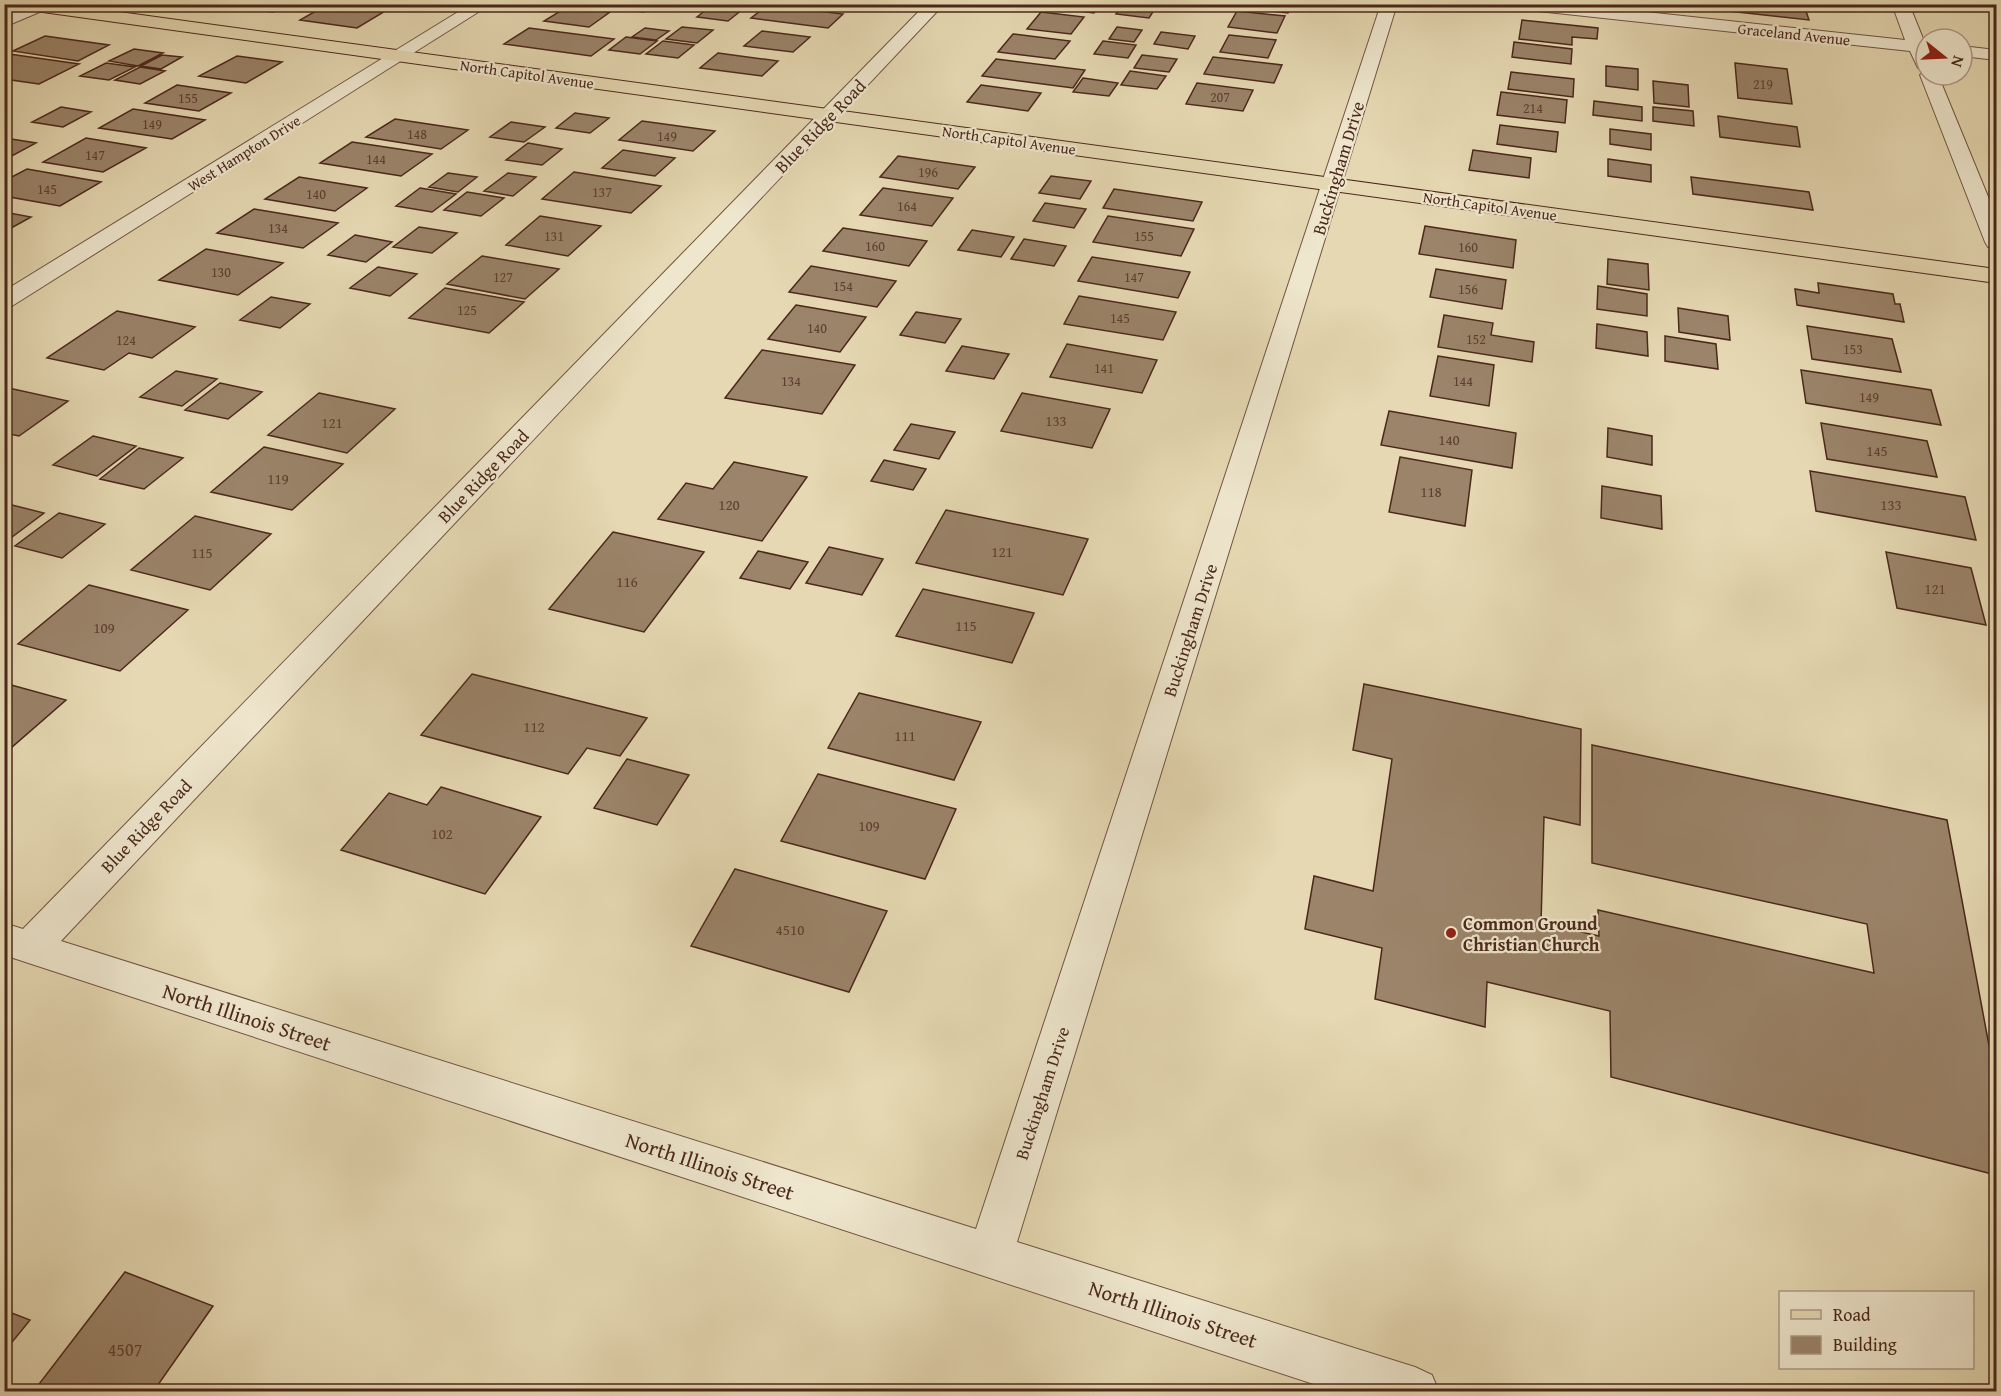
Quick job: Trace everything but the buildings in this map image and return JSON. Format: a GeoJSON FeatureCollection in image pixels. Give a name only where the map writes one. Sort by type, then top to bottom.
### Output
{"type":"FeatureCollection","features":[{"type":"Feature","properties":{"kind":"main road","name":"North Capitol Avenue"},"geometry":{"type":"LineString","coordinates":[[34,5],[1996,276]]}},
{"type":"Feature","properties":{"kind":"street","name":"West Hampton Drive"},"geometry":{"type":"LineString","coordinates":[[4,301],[15,286],[483,4]]}},
{"type":"Feature","properties":{"kind":"street","name":"Blue Ridge Road"},"geometry":{"type":"LineString","coordinates":[[17,943],[830,115],[936,4]]}},
{"type":"Feature","properties":{"kind":"street","name":"Buckingham Drive"},"geometry":{"type":"LineString","coordinates":[[990,1256],[1389,4]]}},
{"type":"Feature","properties":{"kind":"street","name":"Graceland Avenue"},"geometry":{"type":"LineString","coordinates":[[1520,4],[1914,46]]}},
{"type":"Feature","properties":{"kind":"street"},"geometry":{"type":"LineString","coordinates":[[1900,4],[1914,31]]}},
{"type":"Feature","properties":{"kind":"street"},"geometry":{"type":"LineString","coordinates":[[4,22],[34,5]]}},
{"type":"Feature","properties":{"kind":"street"},"geometry":{"type":"LineString","coordinates":[[1974,52],[1996,55]]}},
{"type":"Feature","properties":{"kind":"street"},"geometry":{"type":"LineString","coordinates":[[1934,87],[1996,242]]}},
{"type":"Feature","properties":{"kind":"street","name":"North Illinois Street"},"geometry":{"type":"LineString","coordinates":[[17,943],[1415,1392]]}},
{"type":"Feature","properties":{"kind":"place","name":"Common Ground Christian Church"},"geometry":{"type":"Point","coordinates":[1451,933]}}]}
